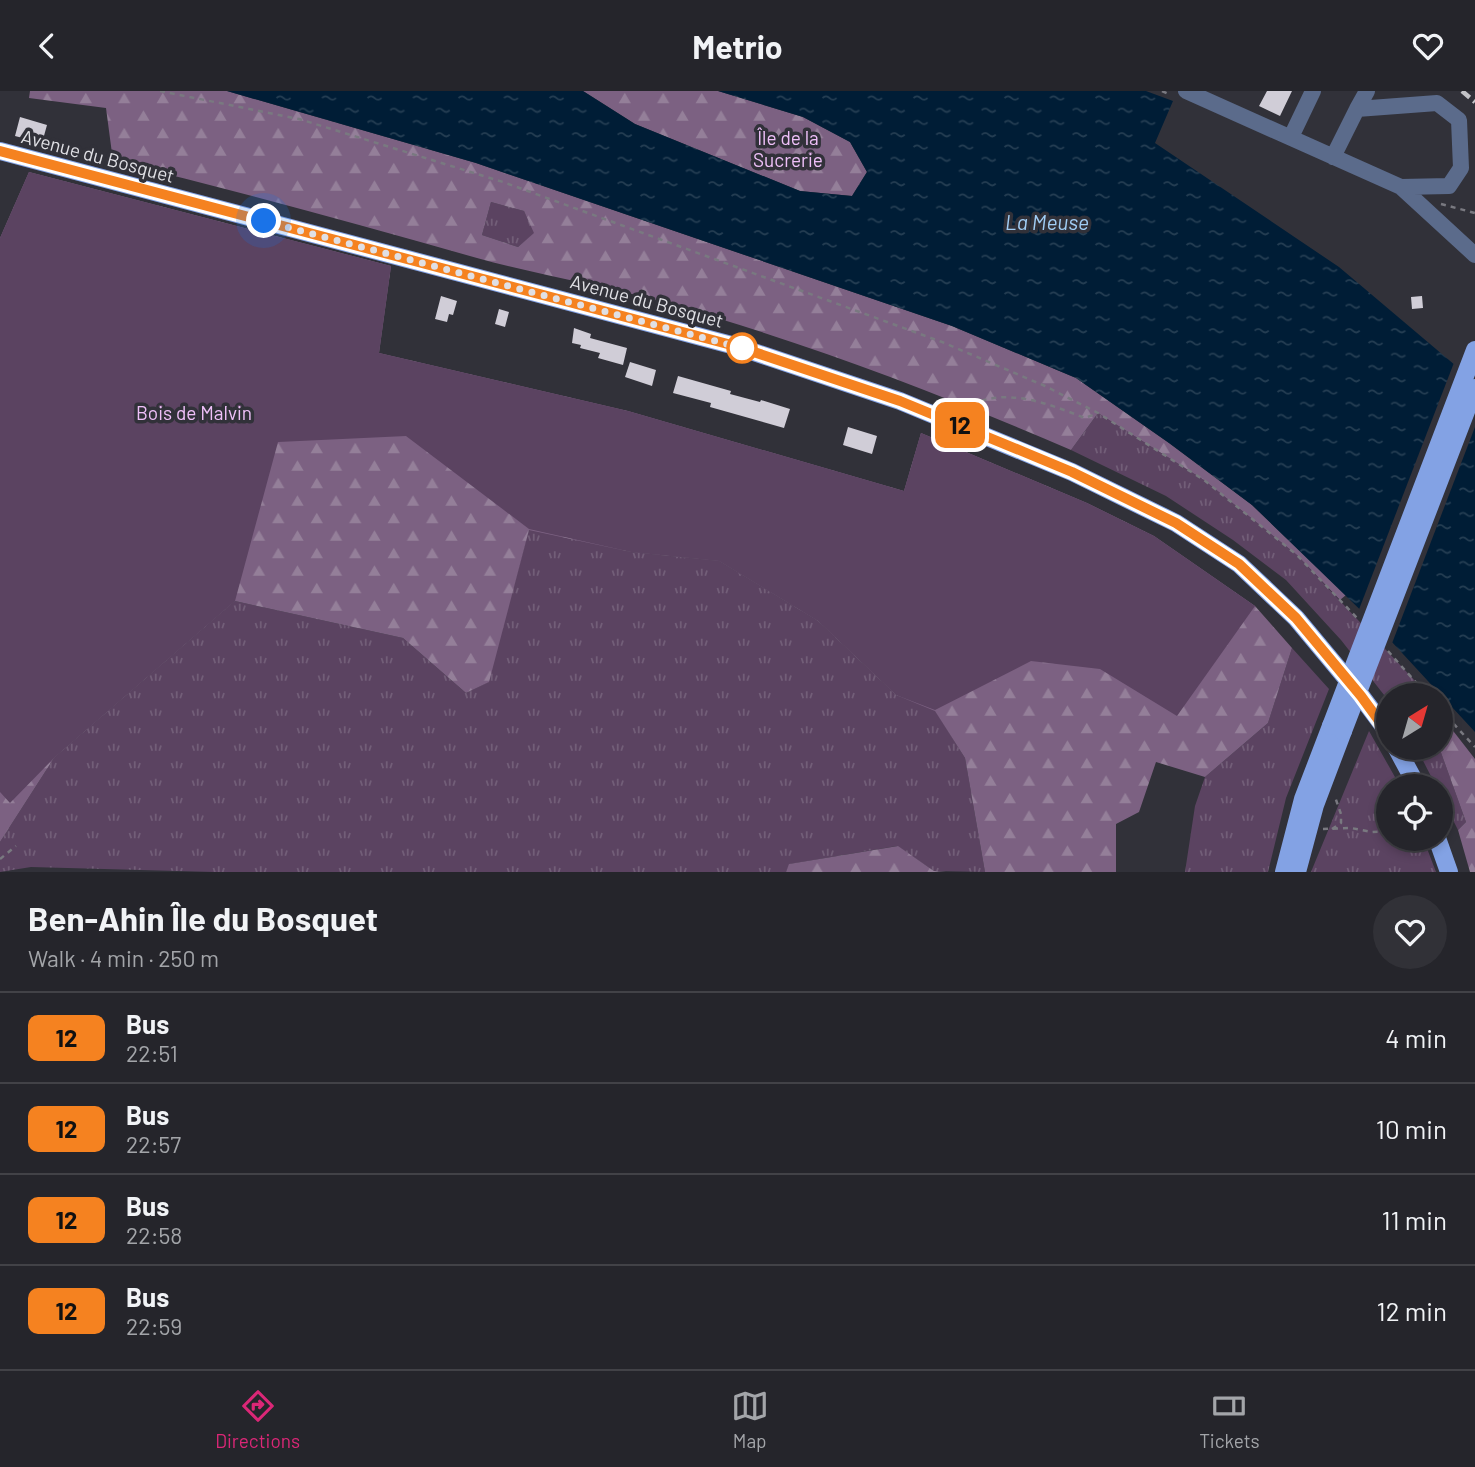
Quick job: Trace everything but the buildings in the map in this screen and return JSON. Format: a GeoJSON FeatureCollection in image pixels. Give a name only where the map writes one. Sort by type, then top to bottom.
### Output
{"type":"FeatureCollection","features":[{"type":"Feature","properties":{"kind":"main road","name":"Avenue du Bosquet"},"geometry":{"type":"LineString","coordinates":[[0,151],[739,347],[900,401],[1072,472],[1176,523],[1239,564],[1296,618],[1376,717]]}},
{"type":"Feature","properties":{"kind":"main road"},"geometry":{"type":"LineString","coordinates":[[1297,872],[1337,729],[1475,350]]}},
{"type":"Feature","properties":{"kind":"main road"},"geometry":{"type":"LineString","coordinates":[[1284,872],[1303,799],[1337,729],[1475,388]]}},
{"type":"Feature","properties":{"kind":"main road"},"geometry":{"type":"LineString","coordinates":[[1441,851],[1448,872]]}},
{"type":"Feature","properties":{"kind":"lane"},"geometry":{"type":"LineString","coordinates":[[1186,91],[1401,187],[1475,255]]}},
{"type":"Feature","properties":{"kind":"lane"},"geometry":{"type":"LineString","coordinates":[[1291,137],[1313,91]]}},
{"type":"Feature","properties":{"kind":"lane"},"geometry":{"type":"LineString","coordinates":[[1333,157],[1367,91]]}},
{"type":"Feature","properties":{"kind":"lane"},"geometry":{"type":"LineString","coordinates":[[1401,187],[1449,186],[1461,168],[1459,120],[1421,91]]}},
{"type":"Feature","properties":{"kind":"lane"},"geometry":{"type":"LineString","coordinates":[[1357,110],[1437,103]]}},
{"type":"Feature","properties":{"kind":"path"},"geometry":{"type":"LineString","coordinates":[[160,91],[299,119],[503,182],[942,342],[1045,386],[1098,413],[1204,480],[1297,555],[1340,600]]}},
{"type":"Feature","properties":{"kind":"path"},"geometry":{"type":"LineString","coordinates":[[951,422],[982,401],[1016,398],[1050,404],[1085,418],[1098,413]]}},
{"type":"Feature","properties":{"kind":"path"},"geometry":{"type":"LineString","coordinates":[[1453,723],[1475,747]]}},
{"type":"Feature","properties":{"kind":"path"},"geometry":{"type":"LineString","coordinates":[[1316,829],[1351,828],[1376,832]]}},
{"type":"Feature","properties":{"kind":"path"},"geometry":{"type":"LineString","coordinates":[[0,859],[16,846]]}},
{"type":"Feature","properties":{"kind":"green space"},"geometry":{"type":"Polygon","coordinates":[[[30,91],[227,91],[476,163],[952,326],[1076,378],[1252,505],[1346,595],[1340,600],[1297,555],[1204,480],[1098,413],[1071,450],[874,371],[724,320],[649,298],[501,264],[250,195],[113,161],[106,108],[29,98],[30,91]],[[491,202],[482,235],[518,247],[534,233],[524,211],[491,202]]]}},
{"type":"Feature","properties":{"kind":"green space","name":"Île de la Sucrerie"},"geometry":{"type":"Polygon","coordinates":[[[583,91],[718,91],[803,117],[850,142],[867,172],[852,196],[800,191],[635,124],[583,91]]]}},
{"type":"Feature","properties":{"kind":"green space","name":"Bois de Malvin"},"geometry":{"type":"Polygon","coordinates":[[[29,172],[391,266],[379,353],[628,411],[904,491],[921,433],[1087,503],[1154,536],[1255,606],[1292,648],[1268,723],[1205,777],[1156,762],[1139,812],[1116,824],[1116,872],[985,872],[965,758],[935,711],[896,695],[818,621],[719,561],[631,552],[529,530],[489,682],[466,693],[403,638],[235,601],[54,758],[0,842],[0,238],[29,172]]]}},
{"type":"Feature","properties":{"kind":"green space","name":"Bois de Malvin"},"geometry":{"type":"Polygon","coordinates":[[[29,172],[391,266],[379,353],[628,411],[904,491],[921,433],[1087,503],[1154,536],[1255,606],[1177,716],[1100,669],[1031,661],[935,710],[896,695],[818,621],[719,561],[631,552],[529,529],[406,436],[278,442],[235,601],[54,758],[10,803],[0,792],[0,238],[29,172]]]}},
{"type":"Feature","properties":{"kind":"green space"},"geometry":{"type":"Polygon","coordinates":[[[491,202],[524,211],[535,233],[518,247],[482,235],[491,202]]]}},
{"type":"Feature","properties":{"kind":"green space"},"geometry":{"type":"Polygon","coordinates":[[[1098,413],[1204,480],[1297,555],[1417,683],[1376,685],[1341,640],[1286,580],[1233,540],[1166,496],[1071,450],[1098,413]]]}},
{"type":"Feature","properties":{"kind":"green space"},"geometry":{"type":"Polygon","coordinates":[[[529,529],[631,552],[719,561],[818,621],[896,695],[935,710],[965,758],[985,872],[934,871],[897,846],[790,864],[786,872],[214,872],[31,867],[0,872],[0,842],[54,758],[235,601],[403,638],[466,693],[488,682],[529,529]]]}},
{"type":"Feature","properties":{"kind":"green space"},"geometry":{"type":"Polygon","coordinates":[[[1292,648],[1329,689],[1286,798],[1268,872],[1185,872],[1195,806],[1205,777],[1268,723],[1292,648]]]}},
{"type":"Feature","properties":{"kind":"green space"},"geometry":{"type":"Polygon","coordinates":[[[1369,731],[1376,743],[1376,760],[1385,760],[1393,774],[1376,774],[1376,851],[1428,851],[1436,872],[1311,872],[1369,731]]]}},
{"type":"Feature","properties":{"kind":"green space"},"geometry":{"type":"Polygon","coordinates":[[[1453,731],[1475,759],[1475,872],[1470,872],[1458,830],[1466,822],[1453,786],[1453,774],[1449,774],[1444,760],[1453,760],[1453,731]]]}},
{"type":"Feature","properties":{"kind":"green space"},"geometry":{"type":"Polygon","coordinates":[[[1423,760],[1444,760],[1449,774],[1430,774],[1423,760]]]}},
{"type":"Feature","properties":{"kind":"green space"},"geometry":{"type":"Polygon","coordinates":[[[1453,786],[1466,822],[1458,830],[1453,820],[1453,786]]]}},
{"type":"Feature","properties":{"kind":"green space"},"geometry":{"type":"Polygon","coordinates":[[[898,846],[934,871],[946,872],[786,872],[789,864],[898,846]]]}},
{"type":"Feature","properties":{"kind":"water","name":"La Meuse"},"geometry":{"type":"Polygon","coordinates":[[[227,91],[583,91],[635,124],[800,191],[852,196],[867,172],[850,142],[803,117],[718,91],[1146,91],[1173,101],[1155,143],[1339,267],[1475,382],[1475,732],[1453,708],[1453,683],[1430,683],[1379,628],[1252,505],[1076,378],[952,326],[476,163],[227,91]]]}},
{"type":"Feature","properties":{"kind":"pier"},"geometry":{"type":"Polygon","coordinates":[[[1455,360],[1475,378],[1475,427],[1391,646],[1358,612],[1455,360]]]}},
{"type":"Feature","properties":{"kind":"railway"},"geometry":{"type":"LineString","coordinates":[[1462,91],[1475,102]]}},
{"type":"Feature","properties":{"kind":"bus line","name":"12"},"geometry":{"type":"LineString","coordinates":[[0,151],[739,347],[900,401],[1072,472],[1176,523],[1239,564],[1296,618],[1376,715]]}},
{"type":"Feature","properties":{"kind":"route"},"geometry":{"type":"LineString","coordinates":[[264,221],[742,348]]}}]}
